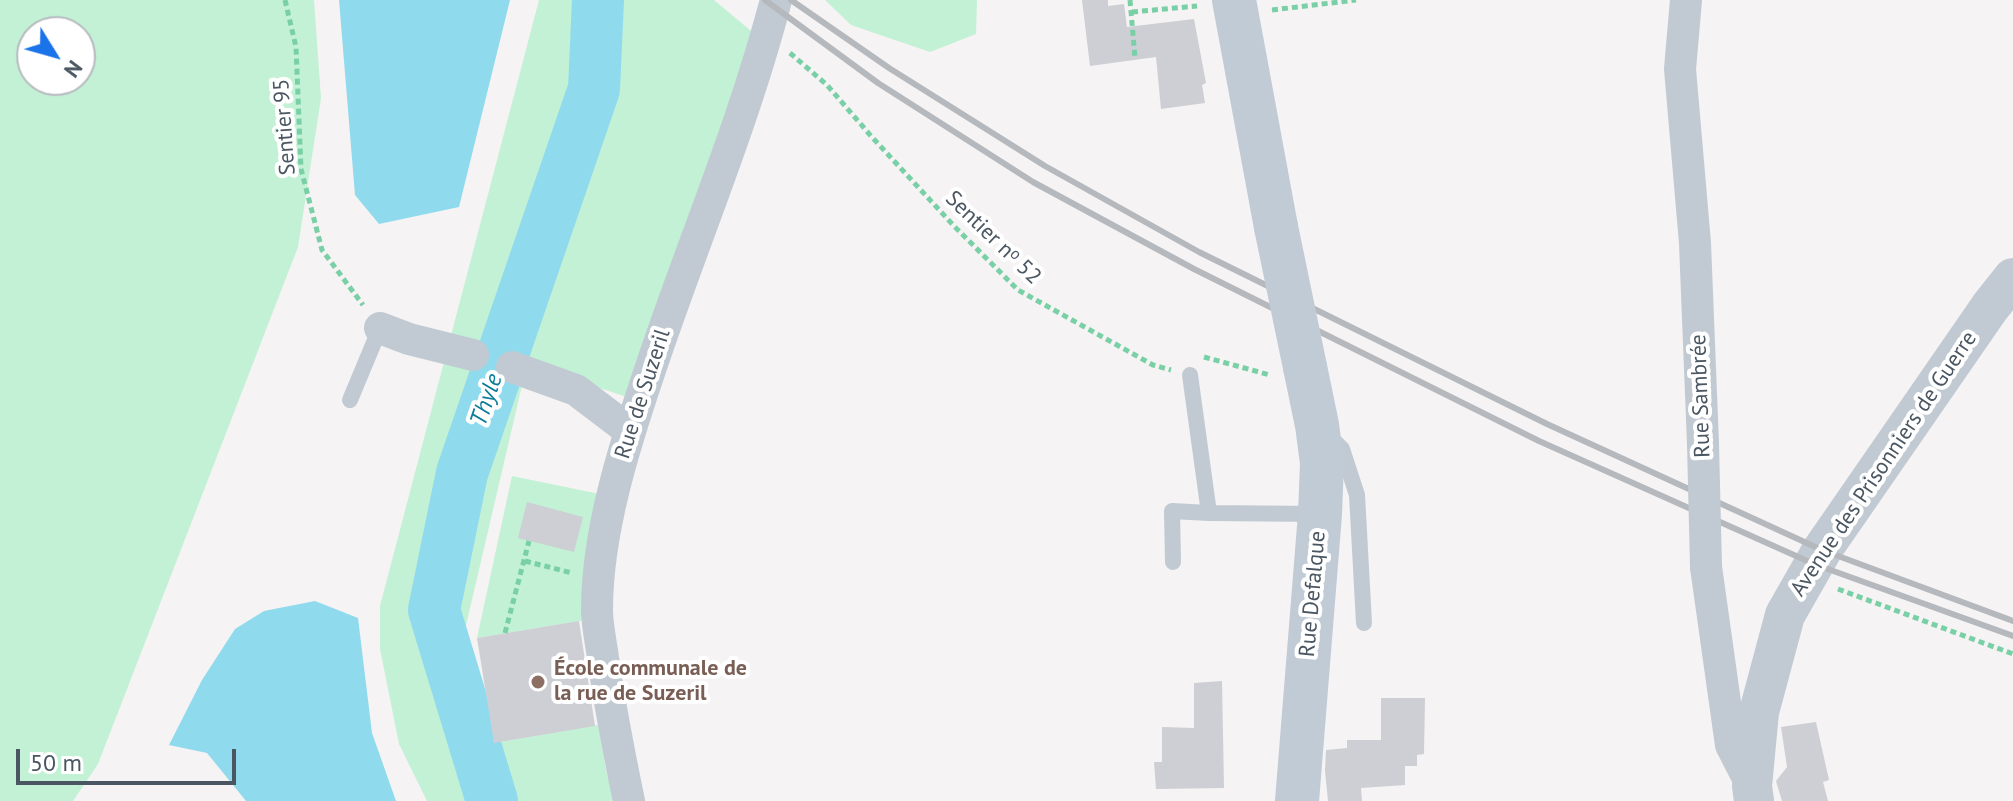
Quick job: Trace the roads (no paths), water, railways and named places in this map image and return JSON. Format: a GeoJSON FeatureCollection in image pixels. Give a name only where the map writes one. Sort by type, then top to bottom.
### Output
{"type":"FeatureCollection","features":[{"type":"Feature","properties":{"kind":"main road","name":"Rue Defalque"},"geometry":{"type":"LineString","coordinates":[[1223,11],[1276,227],[1303,389],[1322,463],[1297,801]]}},
{"type":"Feature","properties":{"kind":"street","name":"Rue de Suzeril"},"geometry":{"type":"LineString","coordinates":[[629,801],[609,702],[597,611],[601,557],[619,465],[659,340],[733,138],[776,0]]}},
{"type":"Feature","properties":{"kind":"street","name":"Rue Sambrée"},"geometry":{"type":"LineString","coordinates":[[1686,0],[1680,69],[1695,243],[1706,567],[1731,745],[1753,794]]}},
{"type":"Feature","properties":{"kind":"street","name":"Avenue des Prisonniers de Guerre"},"geometry":{"type":"LineString","coordinates":[[1753,794],[1759,712],[1785,615],[1805,577],[1973,331],[2013,278]]}},
{"type":"Feature","properties":{"kind":"street"},"geometry":{"type":"LineString","coordinates":[[380,328],[409,339],[493,361],[576,390],[630,431]]}},
{"type":"Feature","properties":{"kind":"lane"},"geometry":{"type":"LineString","coordinates":[[350,400],[380,328]]}},
{"type":"Feature","properties":{"kind":"lane"},"geometry":{"type":"LineString","coordinates":[[1190,375],[1209,513]]}},
{"type":"Feature","properties":{"kind":"lane"},"geometry":{"type":"LineString","coordinates":[[1303,389],[1342,449],[1357,495],[1364,623]]}},
{"type":"Feature","properties":{"kind":"lane"},"geometry":{"type":"LineString","coordinates":[[1173,562],[1172,511],[1320,514]]}},
{"type":"Feature","properties":{"kind":"water"},"geometry":{"type":"Polygon","coordinates":[[[339,0],[510,0],[459,207],[379,224],[355,195],[339,0]]]}},
{"type":"Feature","properties":{"kind":"water"},"geometry":{"type":"Polygon","coordinates":[[[315,601],[358,618],[372,733],[396,801],[246,801],[207,753],[169,745],[202,680],[235,629],[264,611],[315,601]]]}},
{"type":"Feature","properties":{"kind":"waterway","name":"Thyle"},"geometry":{"type":"LineString","coordinates":[[492,801],[434,610],[462,473],[594,89],[598,0]]}},
{"type":"Feature","properties":{"kind":"railway"},"geometry":{"type":"LineString","coordinates":[[765,0],[878,83],[1033,182],[1194,269],[1539,441],[1814,564],[2013,636]]}},
{"type":"Feature","properties":{"kind":"railway"},"geometry":{"type":"LineString","coordinates":[[791,0],[889,68],[1045,166],[1199,252],[1547,424],[1822,550],[2013,621]]}},
{"type":"Feature","properties":{"kind":"place","name":"École communale de la rue de Suzeril"},"geometry":{"type":"Point","coordinates":[538,682]}}]}
